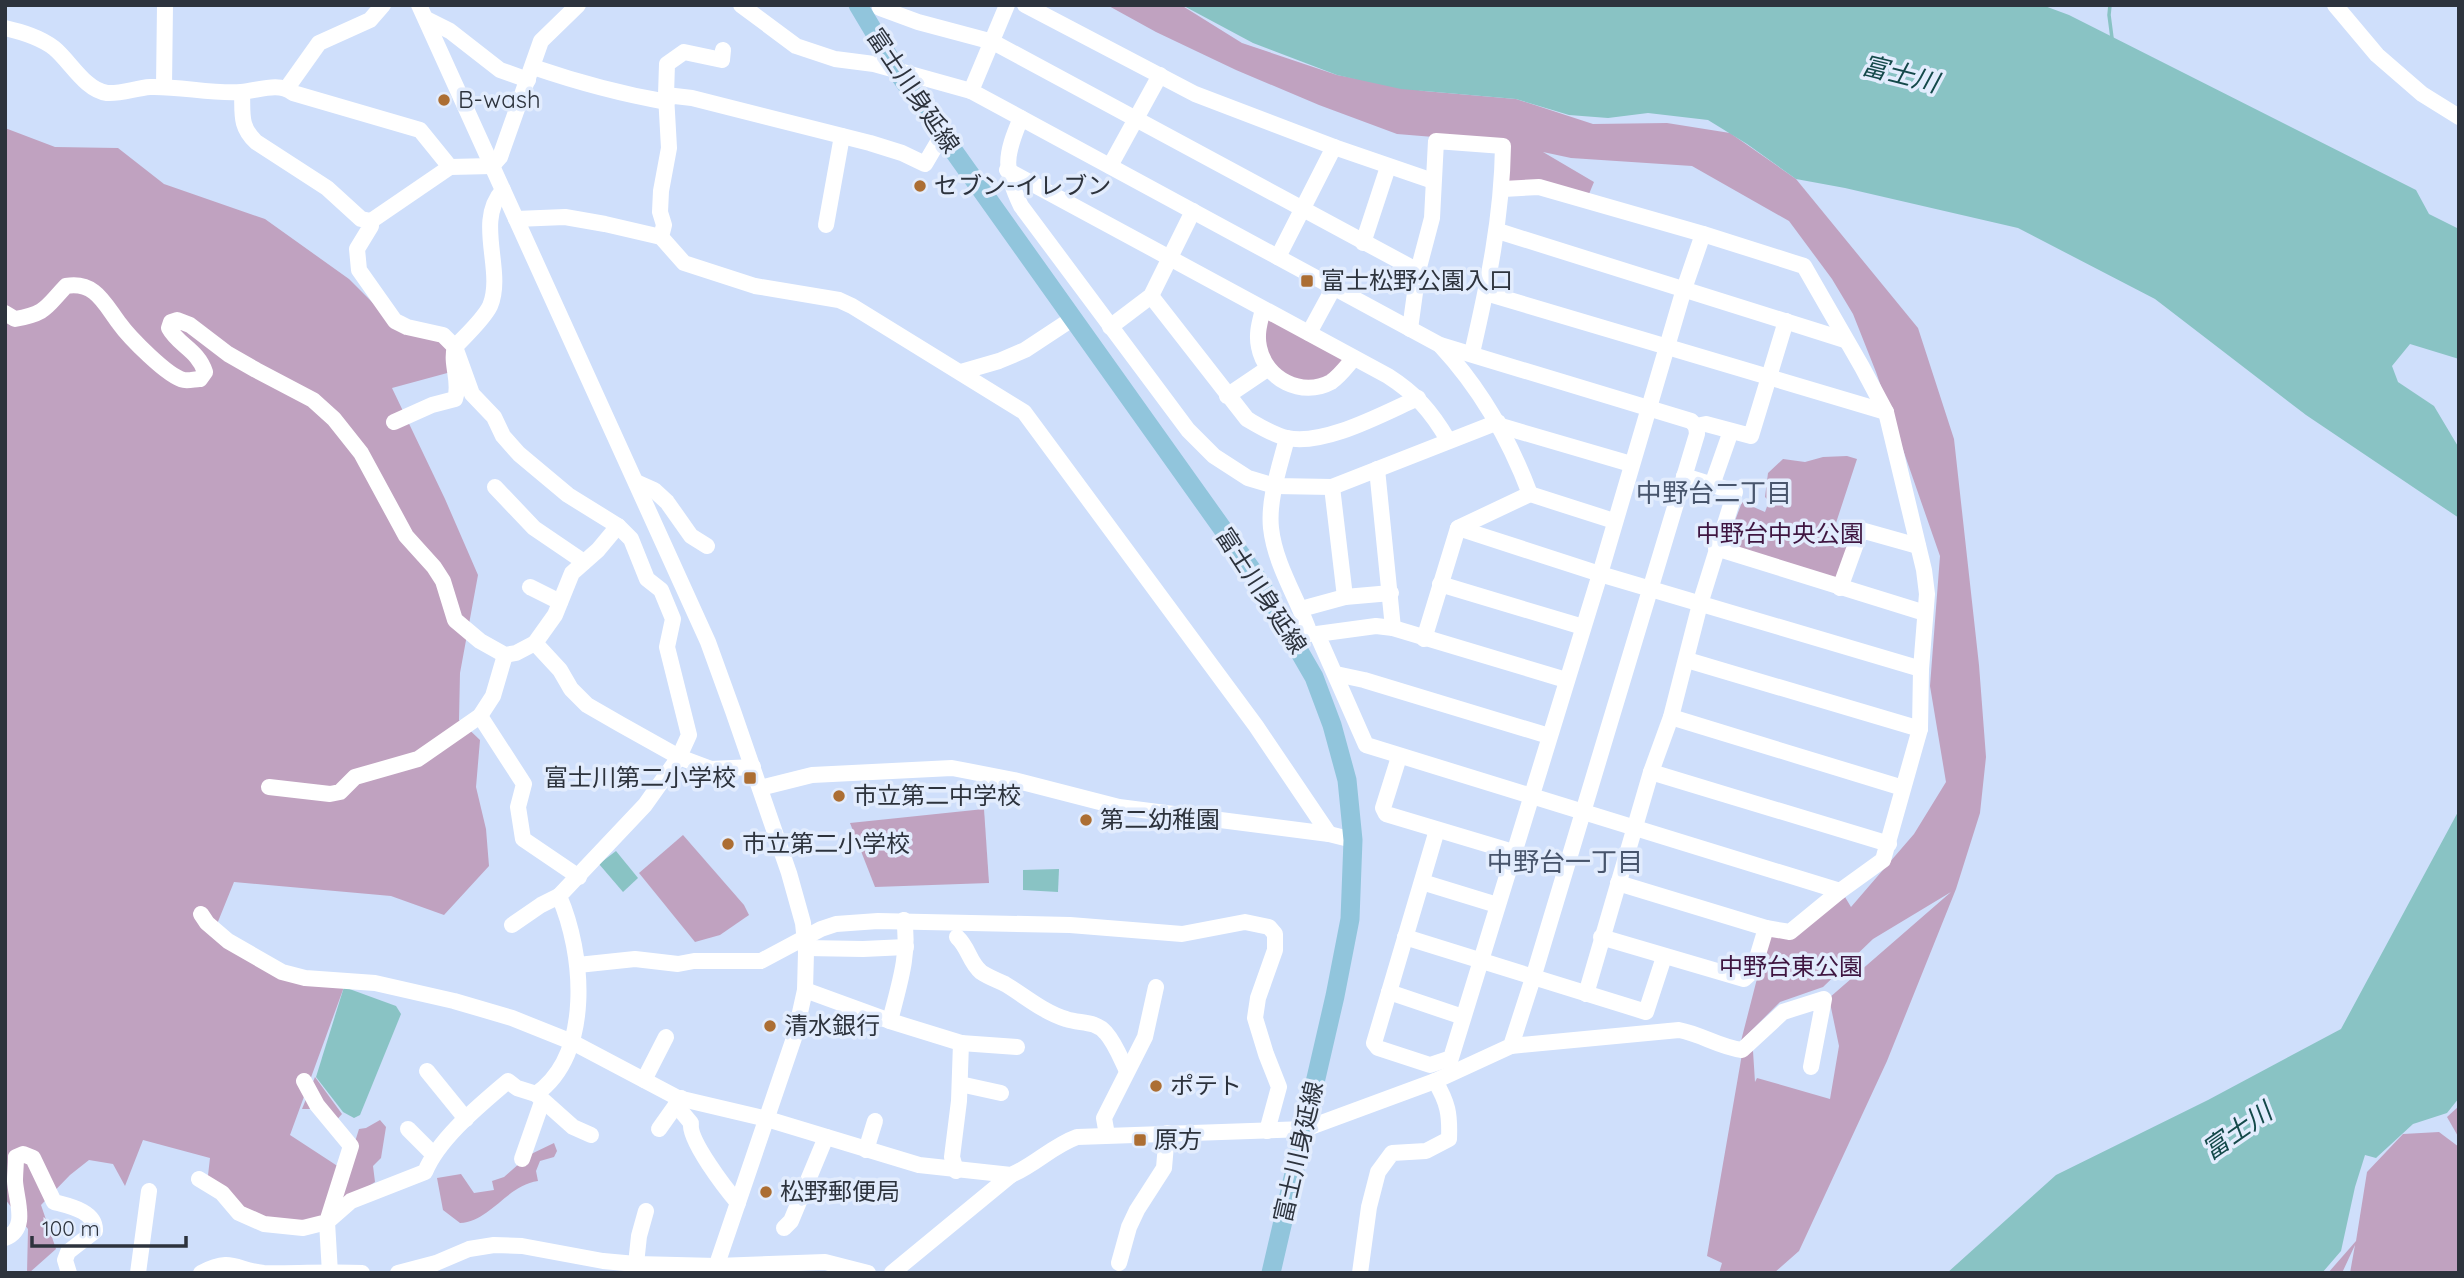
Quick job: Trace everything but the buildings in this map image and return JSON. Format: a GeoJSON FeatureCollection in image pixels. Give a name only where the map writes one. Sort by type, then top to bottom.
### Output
{"type":"FeatureCollection","features":[{"type":"Feature","properties":{"kind":"main road","name":"富士川身延線"},"geometry":{"type":"LineString","coordinates":[[858,5],[901,77],[1254,573],[1314,677],[1332,725],[1346,780],[1353,839],[1350,919],[1305,1129],[1270,1273]]}},
{"type":"Feature","properties":{"kind":"street"},"geometry":{"type":"LineString","coordinates":[[164,88],[165,5]]}},
{"type":"Feature","properties":{"kind":"street"},"geometry":{"type":"LineString","coordinates":[[287,88],[319,43],[370,20],[383,5]]}},
{"type":"Feature","properties":{"kind":"street"},"geometry":{"type":"LineString","coordinates":[[242,92],[246,133],[327,188],[361,219],[371,221],[450,167],[492,166],[500,156],[541,41],[578,5]]}},
{"type":"Feature","properties":{"kind":"street"},"geometry":{"type":"LineString","coordinates":[[741,5],[796,46],[835,59],[874,64],[971,91],[1440,345],[1648,407],[1692,421],[1696,426],[1697,434],[1511,1046]]}},
{"type":"Feature","properties":{"kind":"street"},"geometry":{"type":"LineString","coordinates":[[880,5],[880,8],[918,22],[993,42],[1418,271]]}},
{"type":"Feature","properties":{"kind":"street"},"geometry":{"type":"LineString","coordinates":[[971,91],[1007,5]]}},
{"type":"Feature","properties":{"kind":"street"},"geometry":{"type":"LineString","coordinates":[[1025,5],[1195,94],[1388,167],[1433,181]]}},
{"type":"Feature","properties":{"kind":"street"},"geometry":{"type":"LineString","coordinates":[[2335,5],[2377,55],[2422,94],[2459,117]]}},
{"type":"Feature","properties":{"kind":"street"},"geometry":{"type":"LineString","coordinates":[[422,12],[500,70],[666,98],[692,98],[842,136],[902,153],[925,164],[942,135]]}},
{"type":"Feature","properties":{"kind":"street"},"geometry":{"type":"LineString","coordinates":[[422,12],[708,642],[761,789],[799,908],[805,943],[805,990],[794,1035],[716,1269]]}},
{"type":"Feature","properties":{"kind":"street"},"geometry":{"type":"LineString","coordinates":[[5,28],[31,35],[53,47],[91,85],[105,93],[164,88],[242,92],[267,87],[287,88],[293,93],[421,130],[450,167]]}},
{"type":"Feature","properties":{"kind":"street"},"geometry":{"type":"LineString","coordinates":[[661,237],[664,225],[660,212],[661,191],[669,148],[667,64],[684,52],[722,60],[723,50]]}},
{"type":"Feature","properties":{"kind":"street"},"geometry":{"type":"LineString","coordinates":[[1110,166],[1160,75]]}},
{"type":"Feature","properties":{"kind":"street"},"geometry":{"type":"LineString","coordinates":[[1021,118],[1008,148],[1007,170],[1020,206],[1188,430],[1214,456],[1248,478],[1275,486],[1332,487],[1448,440],[1499,424],[1631,464]]}},
{"type":"Feature","properties":{"kind":"street"},"geometry":{"type":"LineString","coordinates":[[826,225],[842,136]]}},
{"type":"Feature","properties":{"kind":"street"},"geometry":{"type":"LineString","coordinates":[[1410,329],[1418,271],[1432,218],[1436,141],[1503,146],[1503,189],[1498,231],[1472,353]]}},
{"type":"Feature","properties":{"kind":"street"},"geometry":{"type":"LineString","coordinates":[[1278,257],[1334,147]]}},
{"type":"Feature","properties":{"kind":"street"},"geometry":{"type":"LineString","coordinates":[[1363,243],[1388,167]]}},
{"type":"Feature","properties":{"kind":"street"},"geometry":{"type":"LineString","coordinates":[[1007,170],[1388,376],[1418,398],[1448,440]]}},
{"type":"Feature","properties":{"kind":"street"},"geometry":{"type":"LineString","coordinates":[[1503,189],[1539,187],[1804,266],[1886,412],[1927,594],[1921,669],[1920,729],[1883,860],[1790,932],[1766,928],[1618,883]]}},
{"type":"Feature","properties":{"kind":"street"},"geometry":{"type":"LineString","coordinates":[[394,422],[432,405],[455,399],[458,391],[453,354],[455,347],[489,307],[494,289],[491,216],[496,198],[503,191]]}},
{"type":"Feature","properties":{"kind":"street"},"geometry":{"type":"LineString","coordinates":[[1110,327],[1151,296],[1193,211]]}},
{"type":"Feature","properties":{"kind":"street"},"geometry":{"type":"LineString","coordinates":[[516,219],[565,217],[605,223],[661,237],[684,263],[755,286],[839,300],[1024,412],[1256,726],[1329,834]]}},
{"type":"Feature","properties":{"kind":"street"},"geometry":{"type":"LineString","coordinates":[[371,221],[371,226],[357,249],[359,270],[395,321],[407,327],[443,335],[455,347],[472,394],[494,417],[503,436],[519,454],[568,495],[618,526],[631,539],[647,579],[661,590],[673,619],[667,647],[689,735],[680,757],[645,805],[579,877],[559,896],[512,925]]}},
{"type":"Feature","properties":{"kind":"street"},"geometry":{"type":"LineString","coordinates":[[1498,231],[1846,340]]}},
{"type":"Feature","properties":{"kind":"street"},"geometry":{"type":"LineString","coordinates":[[1437,830],[1374,1043],[1378,1048],[1430,1065],[1451,1058],[1703,234]]}},
{"type":"Feature","properties":{"kind":"street"},"geometry":{"type":"LineString","coordinates":[[5,313],[15,319],[36,315],[49,307],[66,286],[77,284],[90,289],[102,299],[121,326],[166,370],[183,380],[200,379],[205,372],[189,347],[173,335],[169,328],[171,322],[177,320],[190,325],[228,354],[313,400],[334,419],[361,453],[406,536],[443,581],[456,620],[480,641],[505,655],[516,653],[535,643],[555,615],[572,573],[618,526]]}},
{"type":"Feature","properties":{"kind":"street"},"geometry":{"type":"LineString","coordinates":[[1309,333],[1334,287]]}},
{"type":"Feature","properties":{"kind":"street"},"geometry":{"type":"LineString","coordinates":[[1486,293],[1886,412]]}},
{"type":"Feature","properties":{"kind":"street"},"geometry":{"type":"LineString","coordinates":[[1151,296],[1247,419],[1287,438],[1337,434],[1418,398]]}},
{"type":"Feature","properties":{"kind":"street"},"geometry":{"type":"LineString","coordinates":[[1263,309],[1257,330],[1259,348],[1267,369],[1286,383],[1305,388],[1328,383],[1337,378],[1354,358]]}},
{"type":"Feature","properties":{"kind":"street"},"geometry":{"type":"LineString","coordinates":[[961,372],[1025,350],[1072,319]]}},
{"type":"Feature","properties":{"kind":"street"},"geometry":{"type":"LineString","coordinates":[[1696,426],[1706,424],[1751,436],[1786,321]]}},
{"type":"Feature","properties":{"kind":"street"},"geometry":{"type":"LineString","coordinates":[[1440,345],[1463,370],[1499,424],[1518,461],[1530,494]]}},
{"type":"Feature","properties":{"kind":"street"},"geometry":{"type":"LineString","coordinates":[[1227,396],[1267,369]]}},
{"type":"Feature","properties":{"kind":"street"},"geometry":{"type":"LineString","coordinates":[[1712,485],[1731,431]]}},
{"type":"Feature","properties":{"kind":"street"},"geometry":{"type":"LineString","coordinates":[[1287,438],[1275,486],[1271,527],[1279,561],[1310,634]]}},
{"type":"Feature","properties":{"kind":"street"},"geometry":{"type":"LineString","coordinates":[[1377,469],[1393,628]]}},
{"type":"Feature","properties":{"kind":"street"},"geometry":{"type":"LineString","coordinates":[[1586,994],[1651,772],[1671,717],[1700,604],[1735,492],[1684,476]]}},
{"type":"Feature","properties":{"kind":"street"},"geometry":{"type":"LineString","coordinates":[[636,482],[656,484],[691,536],[707,546]]}},
{"type":"Feature","properties":{"kind":"street"},"geometry":{"type":"LineString","coordinates":[[495,487],[534,528],[584,562]]}},
{"type":"Feature","properties":{"kind":"street"},"geometry":{"type":"LineString","coordinates":[[1332,487],[1345,597]]}},
{"type":"Feature","properties":{"kind":"street"},"geometry":{"type":"LineString","coordinates":[[1424,639],[1458,528],[1530,494],[1614,521]]}},
{"type":"Feature","properties":{"kind":"street"},"geometry":{"type":"LineString","coordinates":[[1458,528],[1649,589],[1921,669]]}},
{"type":"Feature","properties":{"kind":"street"},"geometry":{"type":"LineString","coordinates":[[1840,588],[1861,530],[1917,546]]}},
{"type":"Feature","properties":{"kind":"street"},"geometry":{"type":"LineString","coordinates":[[1716,548],[1925,613]]}},
{"type":"Feature","properties":{"kind":"street"},"geometry":{"type":"LineString","coordinates":[[1440,584],[1583,627]]}},
{"type":"Feature","properties":{"kind":"street"},"geometry":{"type":"LineString","coordinates":[[530,587],[560,602]]}},
{"type":"Feature","properties":{"kind":"street"},"geometry":{"type":"LineString","coordinates":[[1301,609],[1345,597],[1391,593]]}},
{"type":"Feature","properties":{"kind":"street"},"geometry":{"type":"LineString","coordinates":[[1566,680],[1393,628],[1376,626],[1317,634],[1366,745],[1840,891]]}},
{"type":"Feature","properties":{"kind":"street"},"geometry":{"type":"LineString","coordinates":[[535,643],[560,670],[571,690],[587,705],[680,757],[711,769],[753,767]]}},
{"type":"Feature","properties":{"kind":"street"},"geometry":{"type":"LineString","coordinates":[[269,787],[330,794],[340,792],[355,777],[418,759],[480,716],[493,696],[505,655]]}},
{"type":"Feature","properties":{"kind":"street"},"geometry":{"type":"LineString","coordinates":[[1687,660],[1920,729]]}},
{"type":"Feature","properties":{"kind":"street"},"geometry":{"type":"LineString","coordinates":[[1336,674],[1549,736]]}},
{"type":"Feature","properties":{"kind":"street"},"geometry":{"type":"LineString","coordinates":[[480,716],[524,784],[518,807],[523,839],[579,877]]}},
{"type":"Feature","properties":{"kind":"street"},"geometry":{"type":"LineString","coordinates":[[1671,717],[1903,788]]}},
{"type":"Feature","properties":{"kind":"street"},"geometry":{"type":"LineString","coordinates":[[1399,757],[1382,808],[1386,814],[1513,852]]}},
{"type":"Feature","properties":{"kind":"street"},"geometry":{"type":"LineString","coordinates":[[761,789],[812,775],[952,768],[1014,780],[1119,807],[1353,839]]}},
{"type":"Feature","properties":{"kind":"street"},"geometry":{"type":"LineString","coordinates":[[1651,772],[1889,844]]}},
{"type":"Feature","properties":{"kind":"street"},"geometry":{"type":"LineString","coordinates":[[1422,882],[1497,905]]}},
{"type":"Feature","properties":{"kind":"street"},"geometry":{"type":"LineString","coordinates":[[522,1159],[539,1098],[554,1079],[572,1042],[580,986],[565,909],[559,896]]}},
{"type":"Feature","properties":{"kind":"street"},"geometry":{"type":"LineString","coordinates":[[201,914],[207,923],[228,941],[282,972],[305,978],[375,983],[512,1018],[572,1042],[645,1080],[678,1101],[767,1119],[919,1166],[1011,1175]]}},
{"type":"Feature","properties":{"kind":"street"},"geometry":{"type":"LineString","coordinates":[[1195,914],[1201,930]]}},
{"type":"Feature","properties":{"kind":"street"},"geometry":{"type":"LineString","coordinates":[[890,1021],[904,965],[904,920]]}},
{"type":"Feature","properties":{"kind":"street"},"geometry":{"type":"LineString","coordinates":[[578,965],[635,959],[678,964],[761,961],[805,943],[836,924],[904,920],[1070,925],[1182,934],[1245,922],[1269,927],[1275,934],[1275,950],[1258,998],[1255,1017],[1261,1042],[1279,1087],[1266,1131]]}},
{"type":"Feature","properties":{"kind":"street"},"geometry":{"type":"LineString","coordinates":[[1601,937],[1744,979],[1753,971],[1766,928]]}},
{"type":"Feature","properties":{"kind":"street"},"geometry":{"type":"LineString","coordinates":[[957,937],[967,946],[973,965],[983,974],[1067,1020],[1084,1021],[1107,1033],[1127,1071]]}},
{"type":"Feature","properties":{"kind":"street"},"geometry":{"type":"LineString","coordinates":[[1405,937],[1646,1012],[1664,957]]}},
{"type":"Feature","properties":{"kind":"street"},"geometry":{"type":"LineString","coordinates":[[805,943],[863,949],[906,947]]}},
{"type":"Feature","properties":{"kind":"street"},"geometry":{"type":"LineString","coordinates":[[1107,1135],[1104,1118],[1145,1037],[1156,987]]}},
{"type":"Feature","properties":{"kind":"street"},"geometry":{"type":"LineString","coordinates":[[850,1005],[857,989]]}},
{"type":"Feature","properties":{"kind":"street"},"geometry":{"type":"LineString","coordinates":[[805,990],[961,1043],[1017,1047]]}},
{"type":"Feature","properties":{"kind":"street"},"geometry":{"type":"LineString","coordinates":[[1389,992],[1463,1017]]}},
{"type":"Feature","properties":{"kind":"street"},"geometry":{"type":"LineString","coordinates":[[892,1273],[1011,1175],[1021,1171],[1060,1143],[1077,1137],[1305,1129],[1435,1081],[1511,1046],[1679,1030],[1699,1034],[1714,1044],[1742,1050],[1783,1012],[1824,999],[1811,1067]]}},
{"type":"Feature","properties":{"kind":"street"},"geometry":{"type":"LineString","coordinates":[[645,1080],[666,1037]]}},
{"type":"Feature","properties":{"kind":"street"},"geometry":{"type":"LineString","coordinates":[[956,1171],[952,1157],[960,1084],[961,1043]]}},
{"type":"Feature","properties":{"kind":"street"},"geometry":{"type":"LineString","coordinates":[[427,1071],[466,1119]]}},
{"type":"Feature","properties":{"kind":"street"},"geometry":{"type":"LineString","coordinates":[[303,1081],[317,1105],[351,1146],[327,1222],[330,1272]]}},
{"type":"Feature","properties":{"kind":"street"},"geometry":{"type":"LineString","coordinates":[[199,1179],[222,1193],[239,1213],[264,1224],[303,1228],[327,1222],[351,1201],[425,1172],[433,1154],[508,1081],[539,1098],[573,1127],[591,1135]]}},
{"type":"Feature","properties":{"kind":"street"},"geometry":{"type":"LineString","coordinates":[[1360,1273],[1368,1207],[1378,1172],[1392,1153],[1426,1151],[1449,1139],[1450,1114],[1435,1081]]}},
{"type":"Feature","properties":{"kind":"street"},"geometry":{"type":"LineString","coordinates":[[960,1084],[1001,1093]]}},
{"type":"Feature","properties":{"kind":"street"},"geometry":{"type":"LineString","coordinates":[[659,1129],[678,1101]]}},
{"type":"Feature","properties":{"kind":"street"},"geometry":{"type":"LineString","coordinates":[[678,1101],[691,1123],[690,1130],[719,1180],[738,1203]]}},
{"type":"Feature","properties":{"kind":"street"},"geometry":{"type":"LineString","coordinates":[[866,1150],[875,1121]]}},
{"type":"Feature","properties":{"kind":"street"},"geometry":{"type":"LineString","coordinates":[[408,1129],[433,1154]]}},
{"type":"Feature","properties":{"kind":"street"},"geometry":{"type":"LineString","coordinates":[[1119,1263],[1129,1227],[1137,1210],[1164,1168],[1167,1133]]}},
{"type":"Feature","properties":{"kind":"street"},"geometry":{"type":"LineString","coordinates":[[785,1228],[791,1221],[826,1137]]}},
{"type":"Feature","properties":{"kind":"street"},"geometry":{"type":"LineString","coordinates":[[5,1238],[18,1228],[16,1157],[23,1154],[33,1158],[54,1202],[89,1215],[95,1223],[95,1231],[68,1252],[65,1261],[69,1273]]}},
{"type":"Feature","properties":{"kind":"street"},"geometry":{"type":"LineString","coordinates":[[704,1188],[719,1180]]}},
{"type":"Feature","properties":{"kind":"street"},"geometry":{"type":"LineString","coordinates":[[138,1273],[149,1191]]}},
{"type":"Feature","properties":{"kind":"street"},"geometry":{"type":"LineString","coordinates":[[636,1264],[639,1236],[646,1211]]}},
{"type":"Feature","properties":{"kind":"street"},"geometry":{"type":"LineString","coordinates":[[398,1273],[436,1263],[469,1249],[495,1245],[522,1246],[603,1261],[636,1264],[716,1269],[777,1269],[825,1262],[868,1273]]}},
{"type":"Feature","properties":{"kind":"street"},"geometry":{"type":"LineString","coordinates":[[201,1273],[218,1265],[237,1265],[261,1273],[362,1273]]}},
{"type":"Feature","properties":{"kind":"green space","name":"中野台東公園"},"geometry":{"type":"Polygon","coordinates":[[[1107,5],[1181,5],[1242,43],[1337,75],[1424,91],[1516,99],[1593,124],[1667,123],[1730,133],[1796,179],[1918,328],[1954,439],[1979,665],[1986,757],[1980,813],[1956,889],[1887,1061],[1799,1251],[1774,1273],[1719,1273],[1722,1263],[1707,1256],[1742,1054],[1753,1051],[1755,1082],[1757,1078],[1830,1099],[1839,1046],[1829,998],[1951,892],[1873,939],[1823,987],[1780,1002],[1741,1041],[1769,932],[1792,937],[1845,897],[1851,907],[1914,834],[1946,782],[1930,686],[1940,556],[1853,314],[1832,279],[1789,221],[1692,166],[1571,158],[1543,152],[1594,182],[1589,194],[1506,185],[1507,143],[1397,134],[1236,70],[1107,5]]]}},
{"type":"Feature","properties":{"kind":"green space"},"geometry":{"type":"Polygon","coordinates":[[[5,128],[55,147],[118,148],[164,184],[265,219],[349,279],[393,323],[449,344],[451,372],[392,388],[478,575],[460,673],[459,720],[480,740],[476,787],[486,829],[489,866],[444,915],[391,896],[234,882],[213,934],[288,973],[344,987],[290,1135],[339,1167],[328,1219],[285,1227],[251,1218],[207,1184],[210,1158],[143,1140],[125,1186],[113,1164],[89,1160],[41,1205],[56,1249],[29,1273],[28,1229],[5,1199],[5,128]]]}},
{"type":"Feature","properties":{"kind":"green space"},"geometry":{"type":"Polygon","coordinates":[[[1267,315],[1348,359],[1319,384],[1283,377],[1264,354],[1267,315]]]}},
{"type":"Feature","properties":{"kind":"green space","name":"中野台中央公園"},"geometry":{"type":"Polygon","coordinates":[[[1847,456],[1857,459],[1835,526],[1857,528],[1838,580],[1726,545],[1742,502],[1765,512],[1769,501],[1765,497],[1768,473],[1783,459],[1805,462],[1823,457],[1847,456]]]}},
{"type":"Feature","properties":{"kind":"green space"},"geometry":{"type":"Polygon","coordinates":[[[984,809],[989,883],[875,887],[850,823],[984,809]]]}},
{"type":"Feature","properties":{"kind":"green space"},"geometry":{"type":"Polygon","coordinates":[[[683,835],[744,905],[749,915],[720,935],[695,942],[639,873],[683,835]]]}},
{"type":"Feature","properties":{"kind":"green space"},"geometry":{"type":"Polygon","coordinates":[[[315,1077],[342,1114],[333,1124],[311,1109],[302,1109],[315,1077]]]}},
{"type":"Feature","properties":{"kind":"green space"},"geometry":{"type":"Polygon","coordinates":[[[2459,1106],[2459,1138],[2447,1117],[2459,1106]]]}},
{"type":"Feature","properties":{"kind":"green space"},"geometry":{"type":"Polygon","coordinates":[[[380,1120],[386,1127],[381,1158],[373,1166],[375,1182],[334,1209],[359,1129],[380,1120]]]}},
{"type":"Feature","properties":{"kind":"green space"},"geometry":{"type":"Polygon","coordinates":[[[2439,1132],[2459,1147],[2459,1273],[2350,1273],[2355,1245],[2342,1273],[2328,1273],[2356,1241],[2367,1172],[2403,1134],[2439,1132]]]}},
{"type":"Feature","properties":{"kind":"green space"},"geometry":{"type":"Polygon","coordinates":[[[554,1143],[557,1151],[554,1157],[540,1161],[536,1171],[538,1181],[517,1189],[481,1216],[460,1223],[443,1210],[437,1178],[461,1174],[474,1193],[494,1190],[492,1181],[504,1177],[529,1155],[554,1143]]]}},
{"type":"Feature","properties":{"kind":"water","name":"富士川"},"geometry":{"type":"Polygon","coordinates":[[[1182,5],[2042,5],[2069,15],[2416,190],[2429,214],[2459,229],[2459,359],[2410,344],[2392,366],[2398,382],[2434,406],[2459,448],[2459,518],[2306,415],[2155,299],[2018,228],[1796,179],[1708,120],[1648,113],[1608,118],[1569,115],[1516,99],[1401,89],[1337,75],[1253,43],[1182,5]]]}},
{"type":"Feature","properties":{"kind":"water","name":"富士川"},"geometry":{"type":"Polygon","coordinates":[[[2459,810],[2459,1098],[2447,1113],[2413,1124],[2376,1158],[2365,1155],[2341,1251],[2322,1273],[1947,1273],[2056,1175],[2208,1100],[2341,1029],[2459,810]]]}},
{"type":"Feature","properties":{"kind":"water"},"geometry":{"type":"Polygon","coordinates":[[[616,851],[638,878],[623,892],[599,864],[616,851]]]}},
{"type":"Feature","properties":{"kind":"water"},"geometry":{"type":"Polygon","coordinates":[[[1059,869],[1058,892],[1023,890],[1023,870],[1059,869]]]}},
{"type":"Feature","properties":{"kind":"water"},"geometry":{"type":"Polygon","coordinates":[[[344,987],[396,1006],[401,1014],[360,1115],[354,1118],[343,1112],[316,1077],[344,987]]]}},
{"type":"Feature","properties":{"kind":"waterway"},"geometry":{"type":"LineString","coordinates":[[2110,5],[2112,38]]}},
{"type":"Feature","properties":{"kind":"place","name":"B-wash"},"geometry":{"type":"Point","coordinates":[444,100]}},
{"type":"Feature","properties":{"kind":"place","name":"セブン-イレブン"},"geometry":{"type":"Point","coordinates":[920,186]}},
{"type":"Feature","properties":{"kind":"place","name":"富士松野公園入口"},"geometry":{"type":"Point","coordinates":[1307,281]}},
{"type":"Feature","properties":{"kind":"place","name":"富士川第二小学校"},"geometry":{"type":"Point","coordinates":[750,778]}},
{"type":"Feature","properties":{"kind":"place","name":"市立第二中学校"},"geometry":{"type":"Point","coordinates":[839,796]}},
{"type":"Feature","properties":{"kind":"place","name":"第二幼稚園"},"geometry":{"type":"Point","coordinates":[1086,820]}},
{"type":"Feature","properties":{"kind":"place","name":"市立第二小学校"},"geometry":{"type":"Point","coordinates":[728,844]}},
{"type":"Feature","properties":{"kind":"place","name":"清水銀行"},"geometry":{"type":"Point","coordinates":[770,1026]}},
{"type":"Feature","properties":{"kind":"place","name":"ポテト"},"geometry":{"type":"Point","coordinates":[1156,1086]}},
{"type":"Feature","properties":{"kind":"place","name":"原方"},"geometry":{"type":"Point","coordinates":[1140,1140]}},
{"type":"Feature","properties":{"kind":"place","name":"松野郵便局"},"geometry":{"type":"Point","coordinates":[766,1192]}},
{"type":"Feature","properties":{"kind":"district","name":"中野台二丁目"},"geometry":{"type":"Point","coordinates":[1714,493]}},
{"type":"Feature","properties":{"kind":"district","name":"中野台一丁目"},"geometry":{"type":"Point","coordinates":[1565,862]}}]}
